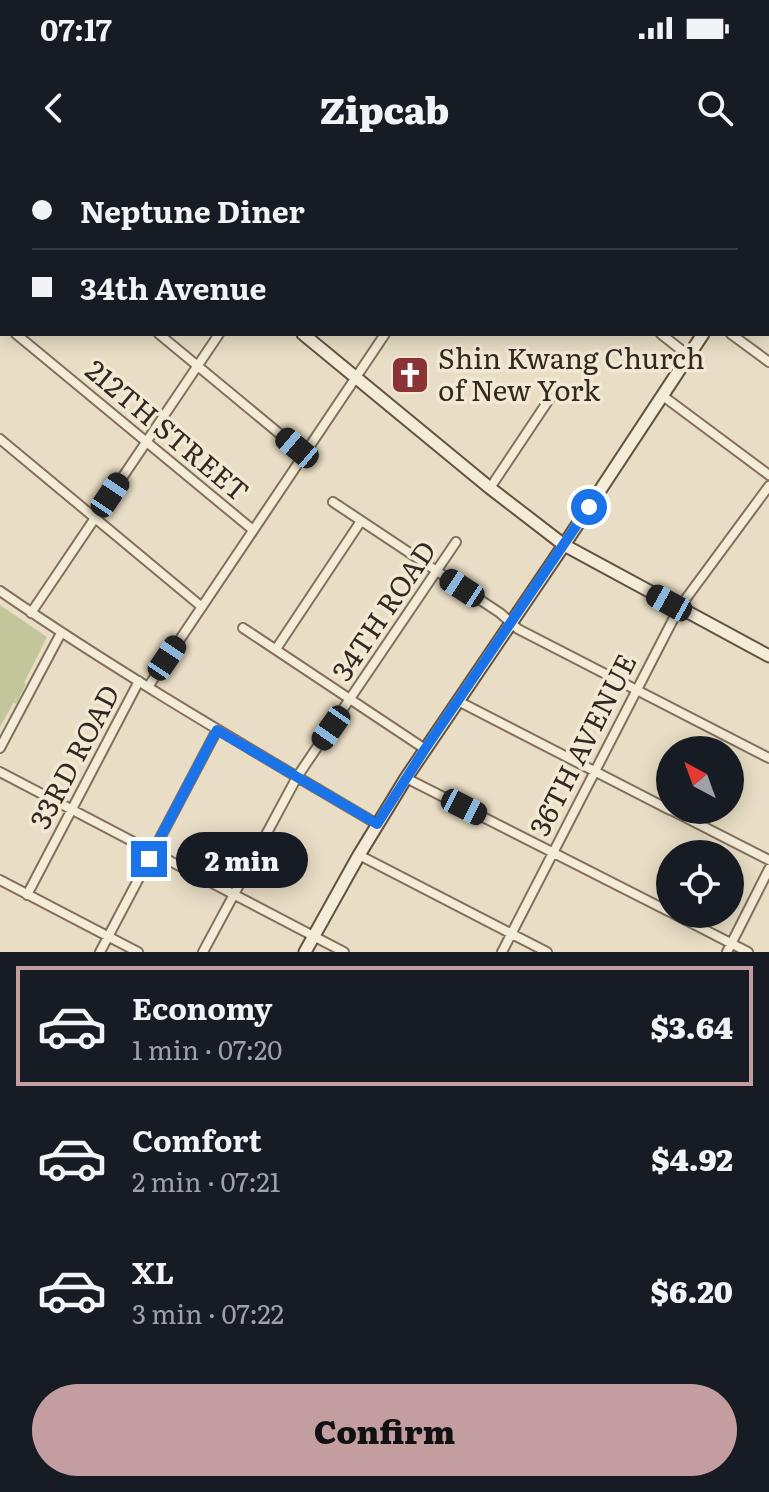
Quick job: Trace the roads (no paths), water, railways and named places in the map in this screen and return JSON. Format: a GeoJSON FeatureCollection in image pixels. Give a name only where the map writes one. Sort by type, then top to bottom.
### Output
{"type":"FeatureCollection","features":[{"type":"Feature","properties":{"kind":"street","name":"212TH STREET"},"geometry":{"type":"LineString","coordinates":[[18,336],[253,530]]}},
{"type":"Feature","properties":{"kind":"street"},"geometry":{"type":"LineString","coordinates":[[161,336],[304,454]]}},
{"type":"Feature","properties":{"kind":"street"},"geometry":{"type":"LineString","coordinates":[[31,613],[218,336]]}},
{"type":"Feature","properties":{"kind":"street"},"geometry":{"type":"LineString","coordinates":[[305,336],[564,545],[769,656]]}},
{"type":"Feature","properties":{"kind":"street","name":"33RD ROAD"},"geometry":{"type":"LineString","coordinates":[[27,895],[71,810],[144,684],[202,607],[384,336]]}},
{"type":"Feature","properties":{"kind":"street"},"geometry":{"type":"LineString","coordinates":[[664,336],[689,356]]}},
{"type":"Feature","properties":{"kind":"street"},"geometry":{"type":"LineString","coordinates":[[305,952],[406,778],[702,336]]}},
{"type":"Feature","properties":{"kind":"street"},"geometry":{"type":"LineString","coordinates":[[734,336],[769,362]]}},
{"type":"Feature","properties":{"kind":"street"},"geometry":{"type":"LineString","coordinates":[[663,396],[769,475]]}},
{"type":"Feature","properties":{"kind":"street"},"geometry":{"type":"LineString","coordinates":[[490,488],[550,398]]}},
{"type":"Feature","properties":{"kind":"street"},"geometry":{"type":"LineString","coordinates":[[0,439],[202,607]]}},
{"type":"Feature","properties":{"kind":"street","name":"36TH AVENUE"},"geometry":{"type":"LineString","coordinates":[[502,952],[679,608],[769,486]]}},
{"type":"Feature","properties":{"kind":"street"},"geometry":{"type":"LineString","coordinates":[[333,502],[500,613],[518,629],[769,758]]}},
{"type":"Feature","properties":{"kind":"street"},"geometry":{"type":"LineString","coordinates":[[276,649],[361,521]]}},
{"type":"Feature","properties":{"kind":"street","name":"34TH ROAD"},"geometry":{"type":"LineString","coordinates":[[203,952],[297,777],[456,542]]}},
{"type":"Feature","properties":{"kind":"street"},"geometry":{"type":"LineString","coordinates":[[0,591],[61,633],[217,730],[377,824]]}},
{"type":"Feature","properties":{"kind":"street"},"geometry":{"type":"LineString","coordinates":[[243,628],[425,749]]}},
{"type":"Feature","properties":{"kind":"street"},"geometry":{"type":"LineString","coordinates":[[0,748],[61,633]]}},
{"type":"Feature","properties":{"kind":"street"},"geometry":{"type":"LineString","coordinates":[[458,701],[656,803]]}},
{"type":"Feature","properties":{"kind":"street"},"geometry":{"type":"LineString","coordinates":[[100,952],[217,730]]}},
{"type":"Feature","properties":{"kind":"street"},"geometry":{"type":"LineString","coordinates":[[0,772],[344,952]]}},
{"type":"Feature","properties":{"kind":"street"},"geometry":{"type":"LineString","coordinates":[[406,778],[656,905]]}},
{"type":"Feature","properties":{"kind":"street"},"geometry":{"type":"LineString","coordinates":[[698,824],[769,860]]}},
{"type":"Feature","properties":{"kind":"street"},"geometry":{"type":"LineString","coordinates":[[359,855],[547,952]]}},
{"type":"Feature","properties":{"kind":"street"},"geometry":{"type":"LineString","coordinates":[[729,948],[769,869]]}},
{"type":"Feature","properties":{"kind":"street"},"geometry":{"type":"LineString","coordinates":[[0,880],[138,952]]}},
{"type":"Feature","properties":{"kind":"street"},"geometry":{"type":"LineString","coordinates":[[696,928],[729,948],[748,952]]}},
{"type":"Feature","properties":{"kind":"place","name":"Shin Kwang Church of New York"},"geometry":{"type":"Point","coordinates":[410,375]}}]}
